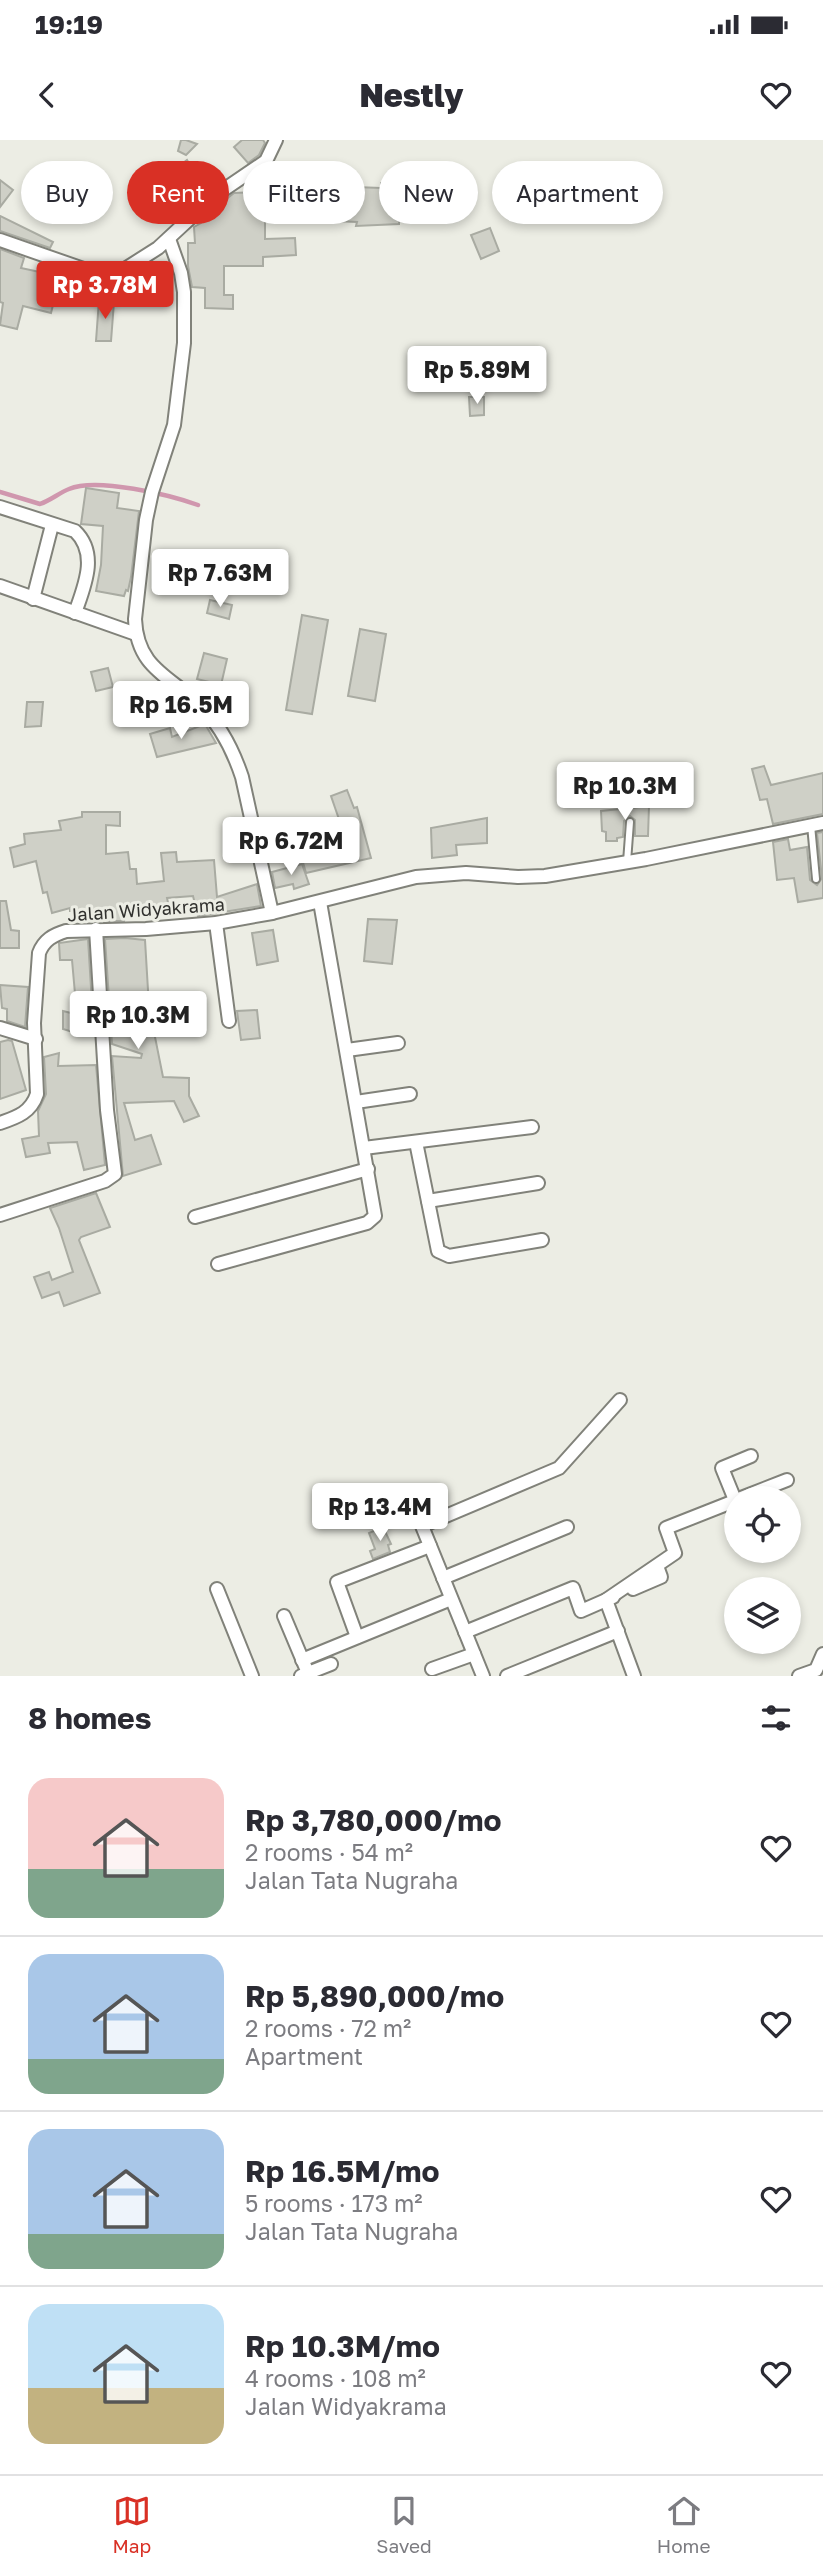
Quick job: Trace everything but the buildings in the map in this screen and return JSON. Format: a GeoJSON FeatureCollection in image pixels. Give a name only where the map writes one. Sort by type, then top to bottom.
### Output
{"type":"FeatureCollection","features":[{"type":"Feature","properties":{"kind":"street"},"geometry":{"type":"LineString","coordinates":[[0,240],[75,267],[111,273],[138,262],[169,239],[213,197],[266,160],[276,140]]}},
{"type":"Feature","properties":{"kind":"street"},"geometry":{"type":"LineString","coordinates":[[169,239],[181,274],[186,317],[174,425],[151,495],[135,619],[136,634],[139,648],[148,662],[201,707],[226,738],[235,756],[245,788],[272,913]]}},
{"type":"Feature","properties":{"kind":"street"},"geometry":{"type":"LineString","coordinates":[[1,510],[75,531],[82,537],[86,547],[88,576],[75,613]]}},
{"type":"Feature","properties":{"kind":"street"},"geometry":{"type":"LineString","coordinates":[[33,599],[52,525]]}},
{"type":"Feature","properties":{"kind":"street"},"geometry":{"type":"LineString","coordinates":[[0,586],[136,634]]}},
{"type":"Feature","properties":{"kind":"street","name":"Jalan Widyakrama"},"geometry":{"type":"LineString","coordinates":[[0,1123],[26,1112],[34,1103],[38,1081],[36,986],[39,953],[49,938],[66,931],[146,929],[216,923],[320,902],[416,877],[441,873],[531,876],[627,862],[817,824]]}},
{"type":"Feature","properties":{"kind":"street"},"geometry":{"type":"LineString","coordinates":[[218,1264],[372,1220],[375,1209],[320,902]]}},
{"type":"Feature","properties":{"kind":"street"},"geometry":{"type":"LineString","coordinates":[[216,923],[229,1021]]}},
{"type":"Feature","properties":{"kind":"street"},"geometry":{"type":"LineString","coordinates":[[0,1215],[105,1181],[115,1174],[106,1097],[96,929]]}},
{"type":"Feature","properties":{"kind":"street"},"geometry":{"type":"LineString","coordinates":[[0,1028],[36,1039]]}},
{"type":"Feature","properties":{"kind":"street"},"geometry":{"type":"LineString","coordinates":[[347,1050],[398,1042]]}},
{"type":"Feature","properties":{"kind":"street"},"geometry":{"type":"LineString","coordinates":[[356,1102],[410,1094]]}},
{"type":"Feature","properties":{"kind":"street"},"geometry":{"type":"LineString","coordinates":[[364,1148],[532,1127]]}},
{"type":"Feature","properties":{"kind":"street"},"geometry":{"type":"LineString","coordinates":[[416,1142],[438,1251],[449,1256],[542,1240]]}},
{"type":"Feature","properties":{"kind":"street"},"geometry":{"type":"LineString","coordinates":[[195,1217],[368,1169]]}},
{"type":"Feature","properties":{"kind":"street"},"geometry":{"type":"LineString","coordinates":[[428,1201],[538,1183]]}},
{"type":"Feature","properties":{"kind":"street"},"geometry":{"type":"LineString","coordinates":[[483,1676],[422,1526],[558,1468],[620,1400]]}},
{"type":"Feature","properties":{"kind":"street"},"geometry":{"type":"LineString","coordinates":[[731,1486],[722,1468],[751,1456]]}},
{"type":"Feature","properties":{"kind":"street"},"geometry":{"type":"LineString","coordinates":[[772,1486],[787,1480]]}},
{"type":"Feature","properties":{"kind":"street"},"geometry":{"type":"LineString","coordinates":[[465,1632],[573,1588],[581,1611],[661,1577],[657,1566],[675,1553],[666,1528],[724,1505]]}},
{"type":"Feature","properties":{"kind":"street"},"geometry":{"type":"LineString","coordinates":[[443,1578],[567,1527]]}},
{"type":"Feature","properties":{"kind":"street"},"geometry":{"type":"LineString","coordinates":[[357,1637],[337,1582],[430,1546]]}},
{"type":"Feature","properties":{"kind":"street"},"geometry":{"type":"LineString","coordinates":[[217,1589],[252,1676]]}},
{"type":"Feature","properties":{"kind":"street"},"geometry":{"type":"LineString","coordinates":[[302,1660],[452,1599]]}},
{"type":"Feature","properties":{"kind":"street"},"geometry":{"type":"LineString","coordinates":[[607,1600],[634,1676]]}},
{"type":"Feature","properties":{"kind":"street"},"geometry":{"type":"LineString","coordinates":[[284,1616],[302,1660],[305,1675],[331,1664]]}},
{"type":"Feature","properties":{"kind":"street"},"geometry":{"type":"LineString","coordinates":[[507,1676],[618,1631]]}},
{"type":"Feature","properties":{"kind":"street"},"geometry":{"type":"LineString","coordinates":[[432,1669],[474,1654]]}},
{"type":"Feature","properties":{"kind":"street"},"geometry":{"type":"LineString","coordinates":[[799,1676],[816,1670],[823,1654]]}},
{"type":"Feature","properties":{"kind":"lane"},"geometry":{"type":"LineString","coordinates":[[627,862],[631,822]]}},
{"type":"Feature","properties":{"kind":"lane"},"geometry":{"type":"LineString","coordinates":[[816,879],[817,824]]}},
{"type":"Feature","properties":{"kind":"waterway"},"geometry":{"type":"LineString","coordinates":[[0,492],[40,504],[81,486],[115,486],[152,492],[198,505]]}}]}
